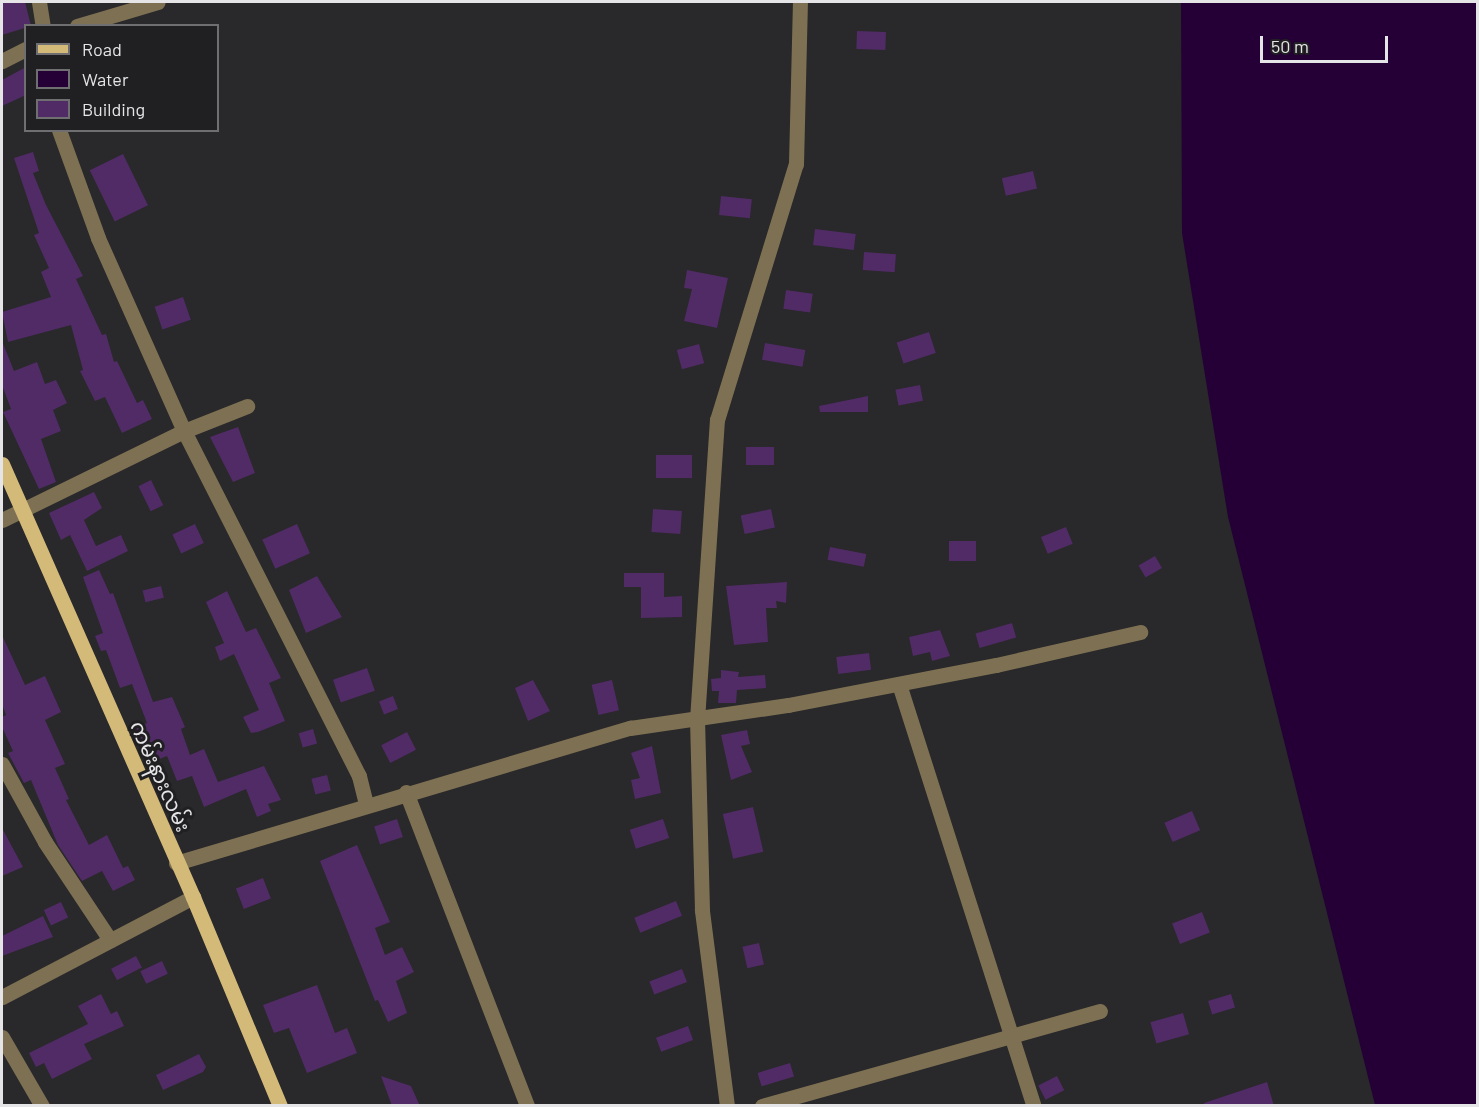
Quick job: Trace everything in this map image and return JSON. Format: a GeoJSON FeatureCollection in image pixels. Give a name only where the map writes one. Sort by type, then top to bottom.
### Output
{"type":"FeatureCollection","features":[{"type":"Feature","properties":{"kind":"main road","name":"ကမ်းနားလမ်း"},"geometry":{"type":"LineString","coordinates":[[2,464],[176,863],[193,897],[280,1106]]}},
{"type":"Feature","properties":{"kind":"street"},"geometry":{"type":"LineString","coordinates":[[39,2],[43,24]]}},
{"type":"Feature","properties":{"kind":"street"},"geometry":{"type":"LineString","coordinates":[[84,24],[158,2]]}},
{"type":"Feature","properties":{"kind":"street"},"geometry":{"type":"LineString","coordinates":[[727,1106],[702,910],[697,720],[717,420],[796,164],[800,2]]}},
{"type":"Feature","properties":{"kind":"street"},"geometry":{"type":"LineString","coordinates":[[2,61],[24,50]]}},
{"type":"Feature","properties":{"kind":"street"},"geometry":{"type":"LineString","coordinates":[[60,132],[98,238],[184,431],[359,776],[366,804]]}},
{"type":"Feature","properties":{"kind":"street"},"geometry":{"type":"LineString","coordinates":[[2,520],[184,431],[247,406]]}},
{"type":"Feature","properties":{"kind":"street"},"geometry":{"type":"LineString","coordinates":[[176,863],[406,792],[630,728],[697,720],[899,684],[1140,632]]}},
{"type":"Feature","properties":{"kind":"street"},"geometry":{"type":"LineString","coordinates":[[899,684],[1010,1039],[1034,1106]]}},
{"type":"Feature","properties":{"kind":"street"},"geometry":{"type":"LineString","coordinates":[[2,764],[45,842],[110,940]]}},
{"type":"Feature","properties":{"kind":"street"},"geometry":{"type":"LineString","coordinates":[[406,792],[527,1106]]}},
{"type":"Feature","properties":{"kind":"street"},"geometry":{"type":"LineString","coordinates":[[2,997],[193,897]]}},
{"type":"Feature","properties":{"kind":"street"},"geometry":{"type":"LineString","coordinates":[[762,1106],[1010,1039],[1100,1011]]}},
{"type":"Feature","properties":{"kind":"street"},"geometry":{"type":"LineString","coordinates":[[2,1037],[42,1106]]}},
{"type":"Feature","properties":{"kind":"water"},"geometry":{"type":"Polygon","coordinates":[[[1181,2],[1477,2],[1477,1105],[1375,1105],[1228,517],[1182,233],[1181,2]]]}},
{"type":"Feature","properties":{"kind":"building"},"geometry":{"type":"Polygon","coordinates":[[[2,2],[25,2],[30,24],[24,24],[24,28],[2,35],[2,2]]]}},
{"type":"Feature","properties":{"kind":"building"},"geometry":{"type":"Polygon","coordinates":[[[857,31],[886,32],[885,50],[856,49],[857,31]]]}},
{"type":"Feature","properties":{"kind":"building"},"geometry":{"type":"Polygon","coordinates":[[[24,68],[24,96],[2,106],[2,80],[24,68]]]}},
{"type":"Feature","properties":{"kind":"building"},"geometry":{"type":"Polygon","coordinates":[[[33,152],[39,171],[33,173],[46,205],[83,276],[76,279],[102,335],[106,334],[114,362],[117,361],[137,403],[143,400],[152,419],[122,433],[105,397],[95,401],[80,371],[83,370],[71,325],[8,342],[2,312],[51,297],[41,272],[49,268],[34,235],[39,233],[14,158],[33,152]]]}},
{"type":"Feature","properties":{"kind":"building"},"geometry":{"type":"Polygon","coordinates":[[[123,154],[148,205],[115,221],[90,170],[123,154]]]}},
{"type":"Feature","properties":{"kind":"building"},"geometry":{"type":"Polygon","coordinates":[[[1033,171],[1037,189],[1006,196],[1002,178],[1033,171]]]}},
{"type":"Feature","properties":{"kind":"building"},"geometry":{"type":"Polygon","coordinates":[[[721,196],[752,199],[750,218],[719,215],[721,196]]]}},
{"type":"Feature","properties":{"kind":"building"},"geometry":{"type":"Polygon","coordinates":[[[815,229],[856,234],[854,250],[813,245],[815,229]]]}},
{"type":"Feature","properties":{"kind":"building"},"geometry":{"type":"Polygon","coordinates":[[[864,252],[896,254],[895,272],[863,270],[864,252]]]}},
{"type":"Feature","properties":{"kind":"building"},"geometry":{"type":"Polygon","coordinates":[[[687,270],[728,278],[717,328],[684,321],[692,289],[684,288],[687,270]]]}},
{"type":"Feature","properties":{"kind":"building"},"geometry":{"type":"Polygon","coordinates":[[[786,290],[813,294],[810,313],[783,309],[786,290]]]}},
{"type":"Feature","properties":{"kind":"building"},"geometry":{"type":"Polygon","coordinates":[[[183,297],[191,320],[162,329],[155,307],[183,297]]]}},
{"type":"Feature","properties":{"kind":"building"},"geometry":{"type":"Polygon","coordinates":[[[929,332],[936,353],[903,363],[897,343],[929,332]]]}},
{"type":"Feature","properties":{"kind":"building"},"geometry":{"type":"Polygon","coordinates":[[[2,341],[14,371],[37,362],[45,384],[56,380],[67,403],[53,410],[61,431],[41,439],[56,482],[39,489],[3,412],[11,409],[2,385],[2,341]]]}},
{"type":"Feature","properties":{"kind":"building"},"geometry":{"type":"Polygon","coordinates":[[[765,343],[805,350],[802,367],[762,360],[765,343]]]}},
{"type":"Feature","properties":{"kind":"building"},"geometry":{"type":"Polygon","coordinates":[[[699,344],[704,363],[682,369],[677,350],[699,344]]]}},
{"type":"Feature","properties":{"kind":"building"},"geometry":{"type":"Polygon","coordinates":[[[920,385],[923,401],[899,405],[895,390],[920,385]]]}},
{"type":"Feature","properties":{"kind":"building"},"geometry":{"type":"Polygon","coordinates":[[[868,396],[868,412],[820,412],[819,406],[868,396]]]}},
{"type":"Feature","properties":{"kind":"building"},"geometry":{"type":"Polygon","coordinates":[[[238,427],[255,473],[233,482],[210,437],[238,427]]]}},
{"type":"Feature","properties":{"kind":"building"},"geometry":{"type":"Polygon","coordinates":[[[746,447],[774,447],[774,465],[746,465],[746,447]]]}},
{"type":"Feature","properties":{"kind":"building"},"geometry":{"type":"Polygon","coordinates":[[[656,455],[692,455],[692,478],[656,478],[656,455]]]}},
{"type":"Feature","properties":{"kind":"building"},"geometry":{"type":"Polygon","coordinates":[[[151,480],[163,505],[151,511],[138,486],[151,480]]]}},
{"type":"Feature","properties":{"kind":"building"},"geometry":{"type":"Polygon","coordinates":[[[94,492],[102,508],[84,520],[96,546],[121,535],[128,551],[87,571],[70,535],[61,540],[49,513],[94,492]]]}},
{"type":"Feature","properties":{"kind":"building"},"geometry":{"type":"Polygon","coordinates":[[[653,509],[682,511],[680,534],[651,532],[653,509]]]}},
{"type":"Feature","properties":{"kind":"building"},"geometry":{"type":"Polygon","coordinates":[[[771,509],[775,528],[745,534],[741,515],[771,509]]]}},
{"type":"Feature","properties":{"kind":"building"},"geometry":{"type":"Polygon","coordinates":[[[195,524],[204,543],[181,554],[172,535],[195,524]]]}},
{"type":"Feature","properties":{"kind":"building"},"geometry":{"type":"Polygon","coordinates":[[[297,524],[310,553],[275,569],[262,539],[297,524]]]}},
{"type":"Feature","properties":{"kind":"building"},"geometry":{"type":"Polygon","coordinates":[[[1066,527],[1073,544],[1048,554],[1041,537],[1066,527]]]}},
{"type":"Feature","properties":{"kind":"building"},"geometry":{"type":"Polygon","coordinates":[[[949,541],[976,541],[976,561],[949,561],[949,541]]]}},
{"type":"Feature","properties":{"kind":"building"},"geometry":{"type":"Polygon","coordinates":[[[830,547],[866,554],[864,567],[828,560],[830,547]]]}},
{"type":"Feature","properties":{"kind":"building"},"geometry":{"type":"Polygon","coordinates":[[[1155,556],[1162,568],[1146,578],[1139,566],[1155,556]]]}},
{"type":"Feature","properties":{"kind":"building"},"geometry":{"type":"Polygon","coordinates":[[[99,570],[110,594],[113,593],[153,702],[172,697],[185,727],[181,729],[190,755],[204,749],[218,782],[264,766],[281,800],[268,804],[271,811],[257,817],[246,789],[204,807],[192,776],[177,781],[167,756],[152,762],[136,727],[147,723],[132,684],[120,688],[106,650],[101,651],[95,636],[103,633],[83,577],[99,570]]]}},
{"type":"Feature","properties":{"kind":"building"},"geometry":{"type":"Polygon","coordinates":[[[624,573],[664,573],[664,597],[682,596],[682,617],[641,618],[641,587],[624,587],[624,573]]]}},
{"type":"Feature","properties":{"kind":"building"},"geometry":{"type":"Polygon","coordinates":[[[317,576],[342,617],[306,633],[289,590],[317,576]]]}},
{"type":"Feature","properties":{"kind":"building"},"geometry":{"type":"Polygon","coordinates":[[[787,582],[786,603],[776,601],[777,608],[766,608],[768,642],[734,645],[726,586],[787,582]]]}},
{"type":"Feature","properties":{"kind":"building"},"geometry":{"type":"Polygon","coordinates":[[[161,586],[164,598],[145,602],[143,591],[161,586]]]}},
{"type":"Feature","properties":{"kind":"building"},"geometry":{"type":"Polygon","coordinates":[[[227,591],[246,632],[256,628],[281,678],[269,683],[285,721],[258,732],[251,733],[243,717],[259,710],[234,654],[220,661],[215,647],[224,643],[206,602],[227,591]]]}},
{"type":"Feature","properties":{"kind":"building"},"geometry":{"type":"Polygon","coordinates":[[[1012,623],[1016,637],[980,648],[975,633],[1012,623]]]}},
{"type":"Feature","properties":{"kind":"building"},"geometry":{"type":"Polygon","coordinates":[[[940,630],[950,656],[932,661],[930,652],[913,656],[909,637],[940,630]]]}},
{"type":"Feature","properties":{"kind":"building"},"geometry":{"type":"Polygon","coordinates":[[[2,635],[25,685],[45,676],[61,712],[45,720],[65,764],[55,768],[69,799],[66,800],[89,845],[107,835],[123,868],[128,866],[135,880],[113,891],[102,871],[82,881],[58,845],[31,780],[24,783],[8,753],[13,751],[2,727],[2,717],[6,715],[2,704],[2,635]]]}},
{"type":"Feature","properties":{"kind":"building"},"geometry":{"type":"Polygon","coordinates":[[[869,653],[871,670],[838,674],[836,657],[869,653]]]}},
{"type":"Feature","properties":{"kind":"building"},"geometry":{"type":"Polygon","coordinates":[[[367,668],[375,691],[341,702],[333,680],[367,668]]]}},
{"type":"Feature","properties":{"kind":"building"},"geometry":{"type":"Polygon","coordinates":[[[721,670],[739,672],[738,677],[765,675],[766,688],[737,690],[736,703],[718,703],[719,691],[712,691],[711,679],[721,678],[721,670]]]}},
{"type":"Feature","properties":{"kind":"building"},"geometry":{"type":"Polygon","coordinates":[[[533,680],[550,711],[528,721],[515,688],[533,680]]]}},
{"type":"Feature","properties":{"kind":"building"},"geometry":{"type":"Polygon","coordinates":[[[612,680],[619,710],[599,715],[592,685],[612,680]]]}},
{"type":"Feature","properties":{"kind":"building"},"geometry":{"type":"Polygon","coordinates":[[[393,696],[398,709],[384,714],[379,701],[393,696]]]}},
{"type":"Feature","properties":{"kind":"building"},"geometry":{"type":"Polygon","coordinates":[[[313,729],[317,743],[303,748],[299,733],[313,729]]]}},
{"type":"Feature","properties":{"kind":"building"},"geometry":{"type":"Polygon","coordinates":[[[747,730],[750,744],[741,746],[752,772],[731,780],[721,735],[747,730]]]}},
{"type":"Feature","properties":{"kind":"building"},"geometry":{"type":"Polygon","coordinates":[[[407,732],[416,750],[390,763],[381,745],[407,732]]]}},
{"type":"Feature","properties":{"kind":"building"},"geometry":{"type":"Polygon","coordinates":[[[652,746],[661,793],[635,799],[631,780],[640,778],[631,753],[652,746]]]}},
{"type":"Feature","properties":{"kind":"building"},"geometry":{"type":"Polygon","coordinates":[[[327,775],[331,791],[315,794],[311,779],[327,775]]]}},
{"type":"Feature","properties":{"kind":"building"},"geometry":{"type":"Polygon","coordinates":[[[753,807],[763,852],[733,859],[723,814],[753,807]]]}},
{"type":"Feature","properties":{"kind":"building"},"geometry":{"type":"Polygon","coordinates":[[[1192,811],[1200,830],[1173,842],[1164,823],[1192,811]]]}},
{"type":"Feature","properties":{"kind":"building"},"geometry":{"type":"Polygon","coordinates":[[[397,819],[403,837],[380,844],[374,826],[397,819]]]}},
{"type":"Feature","properties":{"kind":"building"},"geometry":{"type":"Polygon","coordinates":[[[663,819],[669,838],[636,849],[630,830],[663,819]]]}},
{"type":"Feature","properties":{"kind":"building"},"geometry":{"type":"Polygon","coordinates":[[[2,828],[23,867],[2,876],[2,828]]]}},
{"type":"Feature","properties":{"kind":"building"},"geometry":{"type":"Polygon","coordinates":[[[357,845],[390,922],[375,928],[385,955],[402,947],[414,972],[396,981],[407,1013],[388,1022],[378,1000],[375,1001],[320,861],[357,845]]]}},
{"type":"Feature","properties":{"kind":"building"},"geometry":{"type":"Polygon","coordinates":[[[263,878],[271,899],[244,909],[236,888],[263,878]]]}},
{"type":"Feature","properties":{"kind":"building"},"geometry":{"type":"Polygon","coordinates":[[[676,901],[682,916],[640,933],[634,918],[676,901]]]}},
{"type":"Feature","properties":{"kind":"building"},"geometry":{"type":"Polygon","coordinates":[[[61,902],[68,917],[51,925],[44,910],[61,902]]]}},
{"type":"Feature","properties":{"kind":"building"},"geometry":{"type":"Polygon","coordinates":[[[1202,912],[1210,933],[1180,944],[1172,923],[1202,912]]]}},
{"type":"Feature","properties":{"kind":"building"},"geometry":{"type":"Polygon","coordinates":[[[43,916],[53,937],[2,956],[2,936],[43,916]]]}},
{"type":"Feature","properties":{"kind":"building"},"geometry":{"type":"Polygon","coordinates":[[[759,943],[764,964],[747,968],[742,947],[759,943]]]}},
{"type":"Feature","properties":{"kind":"building"},"geometry":{"type":"Polygon","coordinates":[[[136,956],[142,968],[117,980],[111,969],[136,956]]]}},
{"type":"Feature","properties":{"kind":"building"},"geometry":{"type":"Polygon","coordinates":[[[162,961],[168,974],[146,984],[140,971],[162,961]]]}},
{"type":"Feature","properties":{"kind":"building"},"geometry":{"type":"Polygon","coordinates":[[[682,969],[687,982],[654,995],[649,982],[682,969]]]}},
{"type":"Feature","properties":{"kind":"building"},"geometry":{"type":"Polygon","coordinates":[[[317,985],[335,1033],[347,1028],[357,1053],[307,1073],[289,1028],[274,1033],[263,1005],[317,985]]]}},
{"type":"Feature","properties":{"kind":"building"},"geometry":{"type":"Polygon","coordinates":[[[101,994],[111,1014],[117,1011],[124,1026],[84,1044],[92,1059],[52,1079],[44,1063],[36,1067],[29,1053],[88,1024],[78,1006],[101,994]]]}},
{"type":"Feature","properties":{"kind":"building"},"geometry":{"type":"Polygon","coordinates":[[[1231,994],[1235,1007],[1212,1014],[1208,1001],[1231,994]]]}},
{"type":"Feature","properties":{"kind":"building"},"geometry":{"type":"Polygon","coordinates":[[[1183,1013],[1189,1034],[1156,1044],[1150,1022],[1183,1013]]]}},
{"type":"Feature","properties":{"kind":"building"},"geometry":{"type":"Polygon","coordinates":[[[688,1026],[693,1040],[661,1052],[656,1038],[688,1026]]]}},
{"type":"Feature","properties":{"kind":"building"},"geometry":{"type":"Polygon","coordinates":[[[199,1054],[206,1067],[203,1072],[163,1090],[156,1075],[199,1054]]]}},
{"type":"Feature","properties":{"kind":"building"},"geometry":{"type":"Polygon","coordinates":[[[790,1063],[794,1076],[762,1086],[757,1073],[790,1063]]]}},
{"type":"Feature","properties":{"kind":"building"},"geometry":{"type":"Polygon","coordinates":[[[381,1076],[411,1086],[420,1106],[392,1106],[381,1076]]]}},
{"type":"Feature","properties":{"kind":"building"},"geometry":{"type":"Polygon","coordinates":[[[1057,1076],[1064,1090],[1046,1100],[1038,1086],[1057,1076]]]}},
{"type":"Feature","properties":{"kind":"building"},"geometry":{"type":"Polygon","coordinates":[[[1267,1082],[1274,1106],[1205,1106],[1204,1103],[1267,1082]]]}}]}
